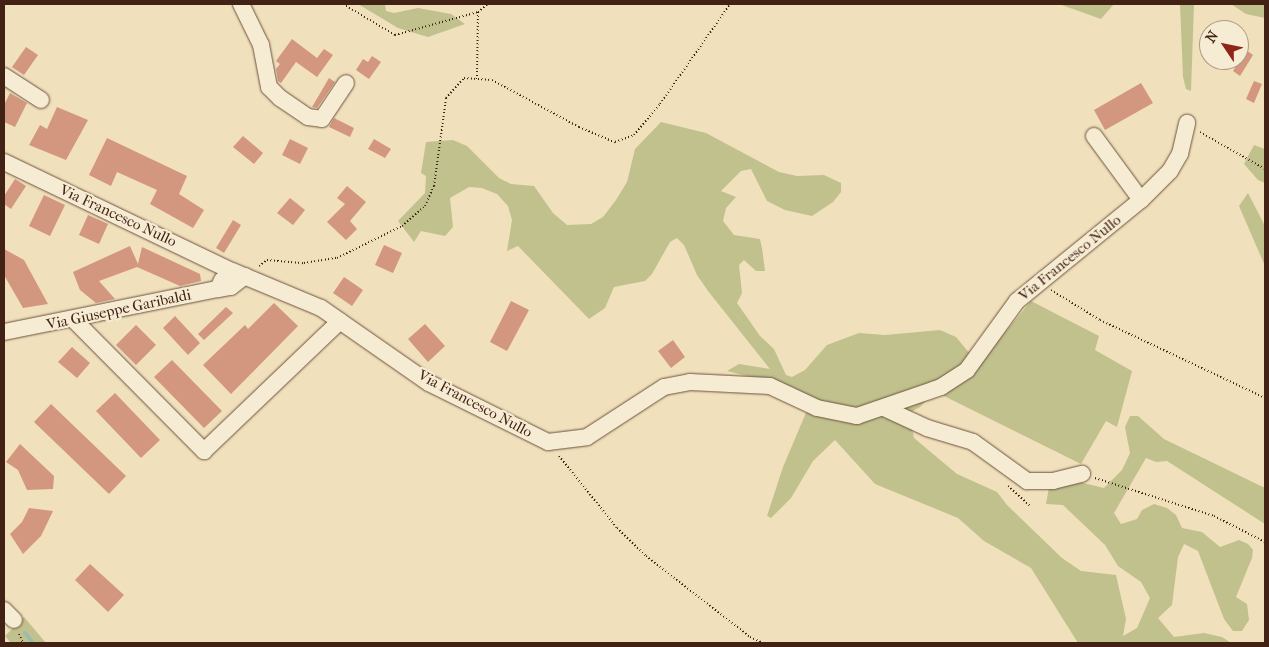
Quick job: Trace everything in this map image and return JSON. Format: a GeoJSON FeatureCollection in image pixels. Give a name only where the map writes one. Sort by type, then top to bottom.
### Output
{"type":"FeatureCollection","features":[{"type":"Feature","properties":{"kind":"street"},"geometry":{"type":"LineString","coordinates":[[241,4],[261,45],[269,87],[280,98],[308,117],[322,119],[346,83]]}},
{"type":"Feature","properties":{"kind":"street"},"geometry":{"type":"LineString","coordinates":[[4,76],[41,100]]}},
{"type":"Feature","properties":{"kind":"street","name":"Via Francesco Nullo"},"geometry":{"type":"LineString","coordinates":[[4,162],[222,266],[321,308],[429,383],[548,442],[587,437],[664,387],[690,382],[770,386],[817,408],[857,416],[941,388],[967,370],[1017,301],[1141,200],[1170,171],[1180,154],[1187,123]]}},
{"type":"Feature","properties":{"kind":"street"},"geometry":{"type":"LineString","coordinates":[[1094,136],[1141,200]]}},
{"type":"Feature","properties":{"kind":"street"},"geometry":{"type":"LineString","coordinates":[[218,289],[223,279],[222,266]]}},
{"type":"Feature","properties":{"kind":"street","name":"Via Giuseppe Garibaldi"},"geometry":{"type":"LineString","coordinates":[[4,332],[74,320],[231,287],[245,276]]}},
{"type":"Feature","properties":{"kind":"street"},"geometry":{"type":"LineString","coordinates":[[74,320],[204,451],[340,321]]}},
{"type":"Feature","properties":{"kind":"street"},"geometry":{"type":"LineString","coordinates":[[4,322],[21,329]]}},
{"type":"Feature","properties":{"kind":"street"},"geometry":{"type":"LineString","coordinates":[[884,408],[927,428],[972,442],[1027,481],[1053,481],[1082,474]]}},
{"type":"Feature","properties":{"kind":"path"},"geometry":{"type":"LineString","coordinates":[[343,4],[395,35],[478,12],[488,4]]}},
{"type":"Feature","properties":{"kind":"path"},"geometry":{"type":"LineString","coordinates":[[245,276],[267,260],[304,263],[337,258],[402,226],[425,206],[434,186],[446,98],[464,78],[492,80],[578,128],[616,142],[634,135],[660,104],[730,4]]}},
{"type":"Feature","properties":{"kind":"path"},"geometry":{"type":"LineString","coordinates":[[477,79],[478,12]]}},
{"type":"Feature","properties":{"kind":"path"},"geometry":{"type":"LineString","coordinates":[[1187,123],[1217,144],[1265,169]]}},
{"type":"Feature","properties":{"kind":"path"},"geometry":{"type":"LineString","coordinates":[[1043,279],[1053,291],[1100,320],[1265,398]]}},
{"type":"Feature","properties":{"kind":"path"},"geometry":{"type":"LineString","coordinates":[[548,442],[622,534],[728,619],[763,643]]}},
{"type":"Feature","properties":{"kind":"path"},"geometry":{"type":"LineString","coordinates":[[1082,474],[1214,516],[1265,542]]}},
{"type":"Feature","properties":{"kind":"green space"},"geometry":{"type":"Polygon","coordinates":[[[358,4],[385,4],[386,11],[394,13],[418,8],[451,14],[465,24],[428,37],[398,28],[358,4]]]}},
{"type":"Feature","properties":{"kind":"green space"},"geometry":{"type":"Polygon","coordinates":[[[1059,4],[1114,4],[1101,19],[1059,4]]]}},
{"type":"Feature","properties":{"kind":"green space"},"geometry":{"type":"Polygon","coordinates":[[[1180,4],[1194,4],[1191,91],[1186,89],[1183,77],[1180,4]]]}},
{"type":"Feature","properties":{"kind":"green space"},"geometry":{"type":"Polygon","coordinates":[[[1231,4],[1265,4],[1265,18],[1246,14],[1231,4]]]}},
{"type":"Feature","properties":{"kind":"green space"},"geometry":{"type":"Polygon","coordinates":[[[661,122],[706,133],[779,172],[797,176],[824,175],[841,183],[841,192],[833,202],[812,216],[785,210],[767,201],[751,169],[741,171],[721,191],[736,197],[726,208],[723,221],[734,235],[760,239],[762,248],[765,271],[756,271],[744,260],[739,265],[742,293],[737,303],[760,336],[774,349],[786,375],[792,377],[805,370],[827,345],[859,333],[885,335],[940,330],[956,337],[971,355],[920,407],[909,413],[914,438],[957,474],[997,492],[1007,505],[1062,558],[1081,571],[1116,575],[1126,619],[1123,636],[1137,628],[1150,598],[1141,582],[1118,566],[1105,545],[1063,505],[1046,504],[1049,487],[1075,481],[1104,488],[1122,470],[1130,453],[1125,427],[1130,416],[1138,416],[1164,439],[1265,488],[1265,524],[1167,461],[1156,462],[1146,458],[1114,513],[1121,524],[1137,519],[1142,510],[1154,504],[1167,508],[1176,515],[1182,528],[1202,532],[1220,547],[1239,540],[1248,544],[1253,550],[1252,558],[1236,597],[1247,604],[1249,620],[1242,631],[1233,631],[1224,619],[1198,551],[1184,544],[1178,557],[1172,605],[1158,618],[1174,637],[1204,633],[1222,637],[1231,643],[1078,643],[1031,568],[984,541],[958,518],[875,484],[835,440],[813,461],[791,498],[771,518],[767,516],[783,467],[808,408],[793,387],[727,371],[739,364],[770,369],[708,291],[697,275],[684,245],[677,238],[670,242],[652,274],[645,281],[614,287],[605,308],[589,319],[518,246],[507,251],[512,220],[508,206],[497,194],[482,188],[469,187],[450,198],[453,227],[445,236],[421,231],[414,242],[398,221],[425,193],[426,176],[421,173],[426,142],[453,140],[467,146],[499,178],[511,184],[534,186],[553,213],[567,225],[591,224],[603,217],[616,200],[627,182],[635,149],[661,122]]]}},
{"type":"Feature","properties":{"kind":"green space"},"geometry":{"type":"Polygon","coordinates":[[[1254,145],[1265,149],[1265,183],[1258,180],[1244,164],[1254,145]]]}},
{"type":"Feature","properties":{"kind":"green space"},"geometry":{"type":"Polygon","coordinates":[[[1248,193],[1265,226],[1265,266],[1239,206],[1248,193]]]}},
{"type":"Feature","properties":{"kind":"green space"},"geometry":{"type":"Polygon","coordinates":[[[1031,301],[1099,336],[1095,350],[1132,371],[1117,427],[1106,421],[1081,464],[942,395],[966,380],[1031,301]]]}},
{"type":"Feature","properties":{"kind":"green space"},"geometry":{"type":"Polygon","coordinates":[[[24,617],[46,643],[11,643],[5,636],[24,617]]]}},
{"type":"Feature","properties":{"kind":"building"},"geometry":{"type":"Polygon","coordinates":[[[292,39],[317,58],[324,49],[333,55],[317,77],[296,62],[281,83],[278,81],[276,69],[280,64],[276,61],[292,39]]]}},
{"type":"Feature","properties":{"kind":"building"},"geometry":{"type":"Polygon","coordinates":[[[26,47],[38,55],[24,75],[12,67],[26,47]]]}},
{"type":"Feature","properties":{"kind":"building"},"geometry":{"type":"Polygon","coordinates":[[[1249,52],[1253,55],[1249,61],[1249,52]]]}},
{"type":"Feature","properties":{"kind":"building"},"geometry":{"type":"Polygon","coordinates":[[[372,56],[381,62],[369,79],[356,70],[363,59],[368,62],[372,56]]]}},
{"type":"Feature","properties":{"kind":"building"},"geometry":{"type":"Polygon","coordinates":[[[1234,70],[1244,70],[1240,76],[1234,70]]]}},
{"type":"Feature","properties":{"kind":"building"},"geometry":{"type":"Polygon","coordinates":[[[329,78],[335,82],[317,108],[312,107],[329,78]]]}},
{"type":"Feature","properties":{"kind":"building"},"geometry":{"type":"Polygon","coordinates":[[[1254,81],[1262,84],[1254,103],[1246,99],[1254,81]]]}},
{"type":"Feature","properties":{"kind":"building"},"geometry":{"type":"Polygon","coordinates":[[[1141,83],[1153,103],[1105,130],[1094,110],[1141,83]]]}},
{"type":"Feature","properties":{"kind":"building"},"geometry":{"type":"Polygon","coordinates":[[[10,93],[27,103],[15,127],[4,122],[4,105],[10,93]]]}},
{"type":"Feature","properties":{"kind":"building"},"geometry":{"type":"Polygon","coordinates":[[[57,107],[88,120],[66,160],[29,145],[40,125],[47,129],[57,107]]]}},
{"type":"Feature","properties":{"kind":"building"},"geometry":{"type":"Polygon","coordinates":[[[334,118],[354,128],[350,137],[329,127],[334,118]]]}},
{"type":"Feature","properties":{"kind":"building"},"geometry":{"type":"Polygon","coordinates":[[[243,136],[263,153],[254,164],[233,147],[243,136]]]}},
{"type":"Feature","properties":{"kind":"building"},"geometry":{"type":"Polygon","coordinates":[[[107,138],[187,176],[179,194],[204,210],[193,228],[150,204],[157,190],[117,172],[111,186],[89,175],[107,138]]]}},
{"type":"Feature","properties":{"kind":"building"},"geometry":{"type":"Polygon","coordinates":[[[290,139],[308,148],[300,164],[282,155],[290,139]]]}},
{"type":"Feature","properties":{"kind":"building"},"geometry":{"type":"Polygon","coordinates":[[[374,139],[391,149],[385,158],[368,149],[374,139]]]}},
{"type":"Feature","properties":{"kind":"building"},"geometry":{"type":"Polygon","coordinates":[[[15,179],[26,186],[11,209],[4,204],[4,196],[15,179]]]}},
{"type":"Feature","properties":{"kind":"building"},"geometry":{"type":"Polygon","coordinates":[[[347,186],[366,202],[350,221],[357,229],[346,240],[327,222],[345,204],[337,198],[347,186]]]}},
{"type":"Feature","properties":{"kind":"building"},"geometry":{"type":"Polygon","coordinates":[[[44,195],[65,205],[50,236],[29,226],[44,195]]]}},
{"type":"Feature","properties":{"kind":"building"},"geometry":{"type":"Polygon","coordinates":[[[290,198],[305,210],[293,225],[277,213],[290,198]]]}},
{"type":"Feature","properties":{"kind":"building"},"geometry":{"type":"Polygon","coordinates":[[[88,215],[108,224],[99,244],[79,235],[88,215]]]}},
{"type":"Feature","properties":{"kind":"building"},"geometry":{"type":"Polygon","coordinates":[[[233,220],[241,225],[224,253],[216,248],[233,220]]]}},
{"type":"Feature","properties":{"kind":"building"},"geometry":{"type":"Polygon","coordinates":[[[384,245],[402,253],[393,273],[375,265],[384,245]]]}},
{"type":"Feature","properties":{"kind":"building"},"geometry":{"type":"Polygon","coordinates":[[[130,246],[138,264],[142,247],[200,274],[201,281],[180,286],[137,267],[99,281],[115,299],[96,303],[80,290],[73,272],[130,246]]]}},
{"type":"Feature","properties":{"kind":"building"},"geometry":{"type":"Polygon","coordinates":[[[4,249],[24,260],[48,304],[23,308],[4,275],[4,249]]]}},
{"type":"Feature","properties":{"kind":"building"},"geometry":{"type":"Polygon","coordinates":[[[344,277],[363,290],[352,306],[333,293],[344,277]]]}},
{"type":"Feature","properties":{"kind":"building"},"geometry":{"type":"Polygon","coordinates":[[[511,301],[529,310],[507,351],[490,342],[511,301]]]}},
{"type":"Feature","properties":{"kind":"building"},"geometry":{"type":"Polygon","coordinates":[[[274,303],[298,326],[231,394],[203,365],[245,325],[248,329],[274,303]]]}},
{"type":"Feature","properties":{"kind":"building"},"geometry":{"type":"Polygon","coordinates":[[[226,307],[233,313],[204,340],[198,334],[226,307]]]}},
{"type":"Feature","properties":{"kind":"building"},"geometry":{"type":"Polygon","coordinates":[[[175,316],[200,343],[188,355],[163,328],[175,316]]]}},
{"type":"Feature","properties":{"kind":"building"},"geometry":{"type":"Polygon","coordinates":[[[425,324],[445,346],[428,362],[408,339],[425,324]]]}},
{"type":"Feature","properties":{"kind":"building"},"geometry":{"type":"Polygon","coordinates":[[[136,325],[156,345],[136,365],[116,345],[136,325]]]}},
{"type":"Feature","properties":{"kind":"building"},"geometry":{"type":"Polygon","coordinates":[[[673,340],[685,357],[671,368],[658,351],[673,340]]]}},
{"type":"Feature","properties":{"kind":"building"},"geometry":{"type":"Polygon","coordinates":[[[72,347],[90,363],[77,378],[58,362],[72,347]]]}},
{"type":"Feature","properties":{"kind":"building"},"geometry":{"type":"Polygon","coordinates":[[[172,360],[222,411],[204,428],[154,377],[172,360]]]}},
{"type":"Feature","properties":{"kind":"building"},"geometry":{"type":"Polygon","coordinates":[[[115,393],[160,440],[141,458],[96,411],[115,393]]]}},
{"type":"Feature","properties":{"kind":"building"},"geometry":{"type":"Polygon","coordinates":[[[51,404],[126,476],[109,494],[34,422],[51,404]]]}},
{"type":"Feature","properties":{"kind":"building"},"geometry":{"type":"Polygon","coordinates":[[[20,444],[54,476],[53,489],[27,490],[18,470],[6,462],[20,444]]]}},
{"type":"Feature","properties":{"kind":"building"},"geometry":{"type":"Polygon","coordinates":[[[29,508],[53,511],[41,536],[23,554],[10,534],[22,522],[29,508]]]}},
{"type":"Feature","properties":{"kind":"building"},"geometry":{"type":"Polygon","coordinates":[[[90,564],[124,595],[108,612],[75,580],[90,564]]]}},
{"type":"Feature","properties":{"kind":"waterway"},"geometry":{"type":"LineString","coordinates":[[25,633],[33,643]]}}]}
